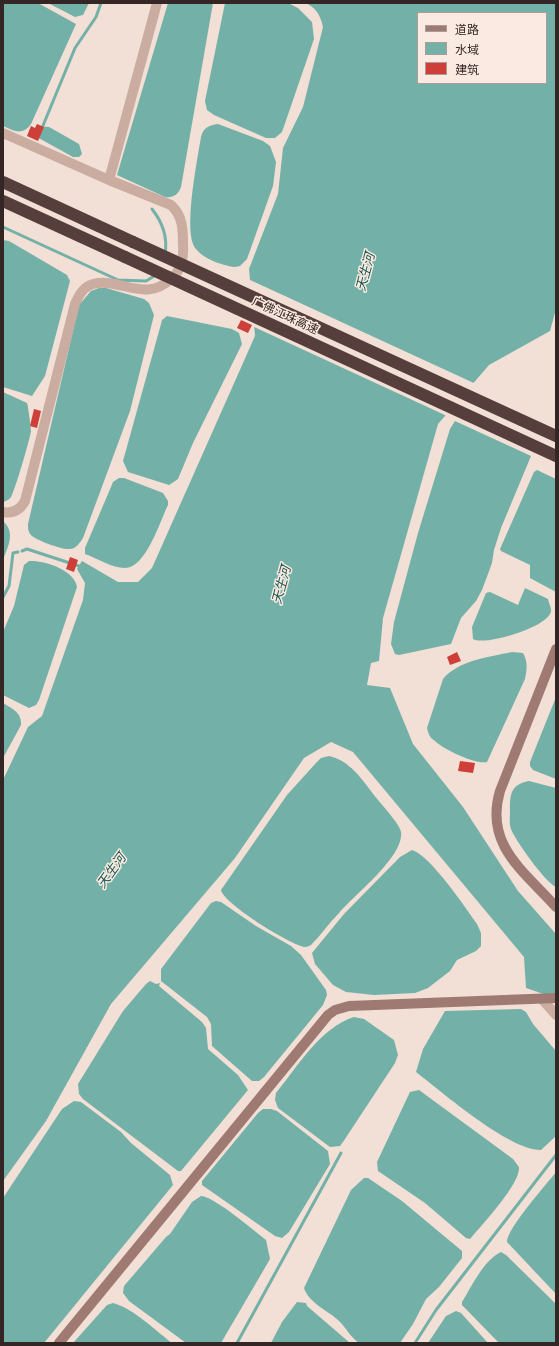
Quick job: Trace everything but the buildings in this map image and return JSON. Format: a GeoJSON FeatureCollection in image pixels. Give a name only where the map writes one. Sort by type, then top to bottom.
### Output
{"type":"FeatureCollection","features":[{"type":"Feature","properties":{"kind":"highway","name":"广佛江珠高速"},"geometry":{"type":"LineString","coordinates":[[3,182],[556,436]]}},
{"type":"Feature","properties":{"kind":"highway","name":"广佛江珠高速"},"geometry":{"type":"LineString","coordinates":[[3,201],[556,456]]}},
{"type":"Feature","properties":{"kind":"street"},"geometry":{"type":"LineString","coordinates":[[109,180],[157,3]]}},
{"type":"Feature","properties":{"kind":"street"},"geometry":{"type":"LineString","coordinates":[[3,132],[109,180],[171,205],[178,212],[181,219],[183,240],[182,259],[178,273],[167,283],[156,288],[144,290],[102,283],[84,288],[78,296],[74,304],[25,501],[21,507],[14,512],[3,512]]}},
{"type":"Feature","properties":{"kind":"street"},"geometry":{"type":"LineString","coordinates":[[556,649],[495,807],[496,824],[500,839],[507,853],[556,907]]}},
{"type":"Feature","properties":{"kind":"street"},"geometry":{"type":"LineString","coordinates":[[59,1343],[328,1015],[335,1010],[350,1006],[556,998]]}},
{"type":"Feature","properties":{"kind":"street"},"geometry":{"type":"LineString","coordinates":[[542,999],[556,1015]]}},
{"type":"Feature","properties":{"kind":"water"},"geometry":{"type":"Polygon","coordinates":[[[3,3],[38,3],[76,24],[31,124],[28,128],[21,131],[15,131],[3,126],[3,3]]]}},
{"type":"Feature","properties":{"kind":"water"},"geometry":{"type":"Polygon","coordinates":[[[48,3],[89,3],[83,15],[75,17],[48,3]]]}},
{"type":"Feature","properties":{"kind":"water"},"geometry":{"type":"Polygon","coordinates":[[[168,3],[213,3],[181,187],[177,194],[165,197],[117,175],[168,3]]]}},
{"type":"Feature","properties":{"kind":"water"},"geometry":{"type":"Polygon","coordinates":[[[225,3],[288,3],[298,8],[312,22],[314,39],[282,132],[275,138],[266,138],[214,115],[207,110],[205,101],[225,3]]]}},
{"type":"Feature","properties":{"kind":"water","name":"天生河"},"geometry":{"type":"Polygon","coordinates":[[[306,3],[556,3],[556,309],[550,331],[489,365],[438,424],[383,618],[379,661],[371,663],[367,685],[390,688],[413,744],[463,807],[518,891],[556,934],[556,1003],[552,997],[526,988],[524,957],[353,752],[331,742],[304,758],[235,858],[111,1004],[46,1121],[3,1181],[3,780],[28,727],[42,716],[83,600],[85,583],[77,569],[82,561],[118,582],[138,582],[152,568],[255,336],[249,269],[278,194],[283,148],[303,107],[323,27],[318,13],[306,3]]]}},
{"type":"Feature","properties":{"kind":"water"},"geometry":{"type":"Polygon","coordinates":[[[218,124],[263,141],[270,146],[276,162],[273,186],[247,259],[240,266],[235,267],[217,263],[205,257],[196,249],[193,244],[191,234],[190,221],[192,191],[201,137],[203,131],[212,125],[218,124]]]}},
{"type":"Feature","properties":{"kind":"water"},"geometry":{"type":"Polygon","coordinates":[[[39,126],[49,127],[79,144],[82,154],[79,157],[73,157],[35,136],[39,126]]]}},
{"type":"Feature","properties":{"kind":"water"},"geometry":{"type":"Polygon","coordinates":[[[3,240],[9,241],[67,275],[70,281],[45,376],[32,396],[3,387],[3,240]]]}},
{"type":"Feature","properties":{"kind":"water"},"geometry":{"type":"Polygon","coordinates":[[[99,288],[106,288],[144,299],[149,303],[154,315],[130,411],[83,538],[75,547],[66,549],[49,544],[34,537],[29,533],[28,524],[79,305],[91,291],[99,288]]]}},
{"type":"Feature","properties":{"kind":"water"},"geometry":{"type":"Polygon","coordinates":[[[167,316],[232,329],[239,333],[242,344],[193,443],[178,479],[169,485],[128,472],[123,461],[162,320],[167,316]]]}},
{"type":"Feature","properties":{"kind":"water"},"geometry":{"type":"Polygon","coordinates":[[[3,392],[27,403],[31,431],[13,492],[9,499],[3,502],[3,392]]]}},
{"type":"Feature","properties":{"kind":"water"},"geometry":{"type":"Polygon","coordinates":[[[455,421],[531,456],[501,528],[494,550],[492,563],[482,590],[476,601],[461,618],[451,644],[399,655],[395,654],[391,644],[394,622],[418,533],[450,429],[455,421]]]}},
{"type":"Feature","properties":{"kind":"water"},"geometry":{"type":"Polygon","coordinates":[[[537,470],[556,479],[556,592],[530,578],[530,565],[501,551],[500,549],[534,472],[537,470]]]}},
{"type":"Feature","properties":{"kind":"water"},"geometry":{"type":"Polygon","coordinates":[[[119,478],[124,478],[163,493],[168,501],[168,505],[146,552],[133,566],[125,568],[110,565],[85,554],[85,548],[113,482],[119,478]]]}},
{"type":"Feature","properties":{"kind":"water"},"geometry":{"type":"Polygon","coordinates":[[[3,521],[9,530],[10,540],[3,560],[3,521]]]}},
{"type":"Feature","properties":{"kind":"water"},"geometry":{"type":"Polygon","coordinates":[[[29,561],[43,562],[58,567],[71,576],[77,587],[39,700],[36,705],[29,708],[3,695],[3,632],[14,606],[24,565],[29,561]]]}},
{"type":"Feature","properties":{"kind":"water"},"geometry":{"type":"Polygon","coordinates":[[[525,588],[548,599],[551,611],[545,619],[526,630],[501,638],[480,641],[473,639],[472,627],[486,593],[490,592],[518,605],[525,588]]]}},
{"type":"Feature","properties":{"kind":"water"},"geometry":{"type":"Polygon","coordinates":[[[512,652],[523,653],[525,656],[527,666],[525,679],[487,762],[475,761],[460,756],[433,740],[427,728],[443,679],[457,667],[466,663],[512,652]]]}},
{"type":"Feature","properties":{"kind":"water"},"geometry":{"type":"Polygon","coordinates":[[[556,697],[556,779],[533,770],[530,766],[530,762],[556,697]]]}},
{"type":"Feature","properties":{"kind":"water"},"geometry":{"type":"Polygon","coordinates":[[[3,703],[18,714],[21,725],[3,758],[3,703]]]}},
{"type":"Feature","properties":{"kind":"water"},"geometry":{"type":"Polygon","coordinates":[[[329,756],[336,758],[349,766],[360,777],[400,828],[400,842],[395,853],[387,864],[346,905],[311,945],[305,947],[297,945],[258,923],[233,904],[221,890],[287,795],[321,758],[329,756]]]}},
{"type":"Feature","properties":{"kind":"water"},"geometry":{"type":"Polygon","coordinates":[[[529,781],[556,788],[556,887],[551,884],[531,860],[518,842],[510,827],[510,801],[512,792],[518,785],[529,781]]]}},
{"type":"Feature","properties":{"kind":"water"},"geometry":{"type":"Polygon","coordinates":[[[412,850],[428,861],[447,882],[477,924],[481,933],[481,946],[476,951],[457,960],[450,971],[428,988],[415,993],[374,995],[346,992],[333,985],[315,964],[312,953],[344,914],[400,857],[412,850]]]}},
{"type":"Feature","properties":{"kind":"water"},"geometry":{"type":"Polygon","coordinates":[[[216,901],[221,902],[256,926],[291,946],[301,955],[326,990],[327,995],[323,1005],[264,1077],[259,1081],[252,1081],[212,1046],[211,1024],[207,1017],[161,981],[161,969],[211,903],[216,901]]]}},
{"type":"Feature","properties":{"kind":"water"},"geometry":{"type":"Polygon","coordinates":[[[150,981],[156,984],[160,983],[159,986],[202,1022],[206,1028],[208,1049],[238,1075],[248,1090],[181,1171],[178,1171],[83,1099],[79,1094],[78,1084],[123,1011],[150,981]]]}},
{"type":"Feature","properties":{"kind":"water"},"geometry":{"type":"Polygon","coordinates":[[[521,1009],[526,1012],[533,1024],[556,1051],[556,1136],[541,1150],[528,1148],[495,1131],[459,1106],[416,1072],[423,1049],[445,1011],[521,1009]]]}},
{"type":"Feature","properties":{"kind":"water"},"geometry":{"type":"Polygon","coordinates":[[[354,1017],[364,1019],[394,1040],[398,1055],[395,1063],[343,1142],[340,1146],[330,1147],[278,1108],[275,1100],[276,1093],[301,1060],[320,1039],[342,1022],[354,1017]]]}},
{"type":"Feature","properties":{"kind":"water"},"geometry":{"type":"Polygon","coordinates":[[[419,1090],[513,1159],[519,1167],[514,1183],[491,1215],[470,1239],[466,1238],[425,1203],[378,1171],[377,1162],[410,1092],[419,1090]]]}},
{"type":"Feature","properties":{"kind":"water"},"geometry":{"type":"Polygon","coordinates":[[[74,1101],[81,1102],[121,1132],[131,1143],[170,1175],[173,1185],[44,1343],[3,1343],[3,1198],[62,1109],[74,1101]]]}},
{"type":"Feature","properties":{"kind":"water"},"geometry":{"type":"Polygon","coordinates":[[[263,1109],[277,1111],[328,1151],[330,1164],[289,1232],[282,1238],[275,1236],[202,1185],[202,1181],[258,1113],[263,1109]]]}},
{"type":"Feature","properties":{"kind":"water"},"geometry":{"type":"Polygon","coordinates":[[[556,1172],[556,1294],[507,1242],[513,1227],[520,1217],[556,1172]]]}},
{"type":"Feature","properties":{"kind":"water"},"geometry":{"type":"Polygon","coordinates":[[[364,1178],[368,1178],[402,1201],[462,1251],[462,1258],[439,1287],[426,1299],[413,1324],[400,1343],[359,1343],[334,1316],[310,1298],[304,1288],[351,1190],[364,1178]]]}},
{"type":"Feature","properties":{"kind":"water"},"geometry":{"type":"Polygon","coordinates":[[[201,1196],[224,1208],[266,1240],[270,1259],[221,1343],[186,1343],[129,1301],[123,1293],[124,1286],[170,1234],[192,1202],[201,1196]]]}},
{"type":"Feature","properties":{"kind":"water"},"geometry":{"type":"Polygon","coordinates":[[[501,1252],[506,1255],[556,1304],[556,1343],[499,1343],[462,1305],[462,1302],[483,1268],[489,1261],[501,1252]]]}},
{"type":"Feature","properties":{"kind":"water"},"geometry":{"type":"Polygon","coordinates":[[[297,1302],[306,1303],[307,1306],[350,1343],[271,1343],[282,1322],[297,1302]]]}},
{"type":"Feature","properties":{"kind":"water"},"geometry":{"type":"Polygon","coordinates":[[[113,1303],[121,1306],[144,1320],[172,1343],[73,1343],[107,1305],[113,1303]]]}},
{"type":"Feature","properties":{"kind":"water"},"geometry":{"type":"Polygon","coordinates":[[[456,1311],[461,1313],[488,1343],[428,1343],[446,1316],[456,1311]]]}},
{"type":"Feature","properties":{"kind":"pier"},"geometry":{"type":"Polygon","coordinates":[[[248,279],[476,384],[447,416],[252,326],[248,279]]]}},
{"type":"Feature","properties":{"kind":"waterway"},"geometry":{"type":"LineString","coordinates":[[42,128],[75,48],[96,17],[101,3]]}},
{"type":"Feature","properties":{"kind":"waterway"},"geometry":{"type":"LineString","coordinates":[[152,209],[164,230],[166,242],[165,254]]}},
{"type":"Feature","properties":{"kind":"waterway"},"geometry":{"type":"LineString","coordinates":[[3,227],[118,280],[146,281],[156,275]]}},
{"type":"Feature","properties":{"kind":"waterway"},"geometry":{"type":"LineString","coordinates":[[22,551],[27,549],[82,567]]}},
{"type":"Feature","properties":{"kind":"waterway"},"geometry":{"type":"LineString","coordinates":[[3,597],[9,586],[13,553],[18,552]]}},
{"type":"Feature","properties":{"kind":"waterway"},"geometry":{"type":"LineString","coordinates":[[237,1343],[341,1153]]}},
{"type":"Feature","properties":{"kind":"waterway"},"geometry":{"type":"LineString","coordinates":[[415,1343],[436,1310],[556,1155]]}}]}
